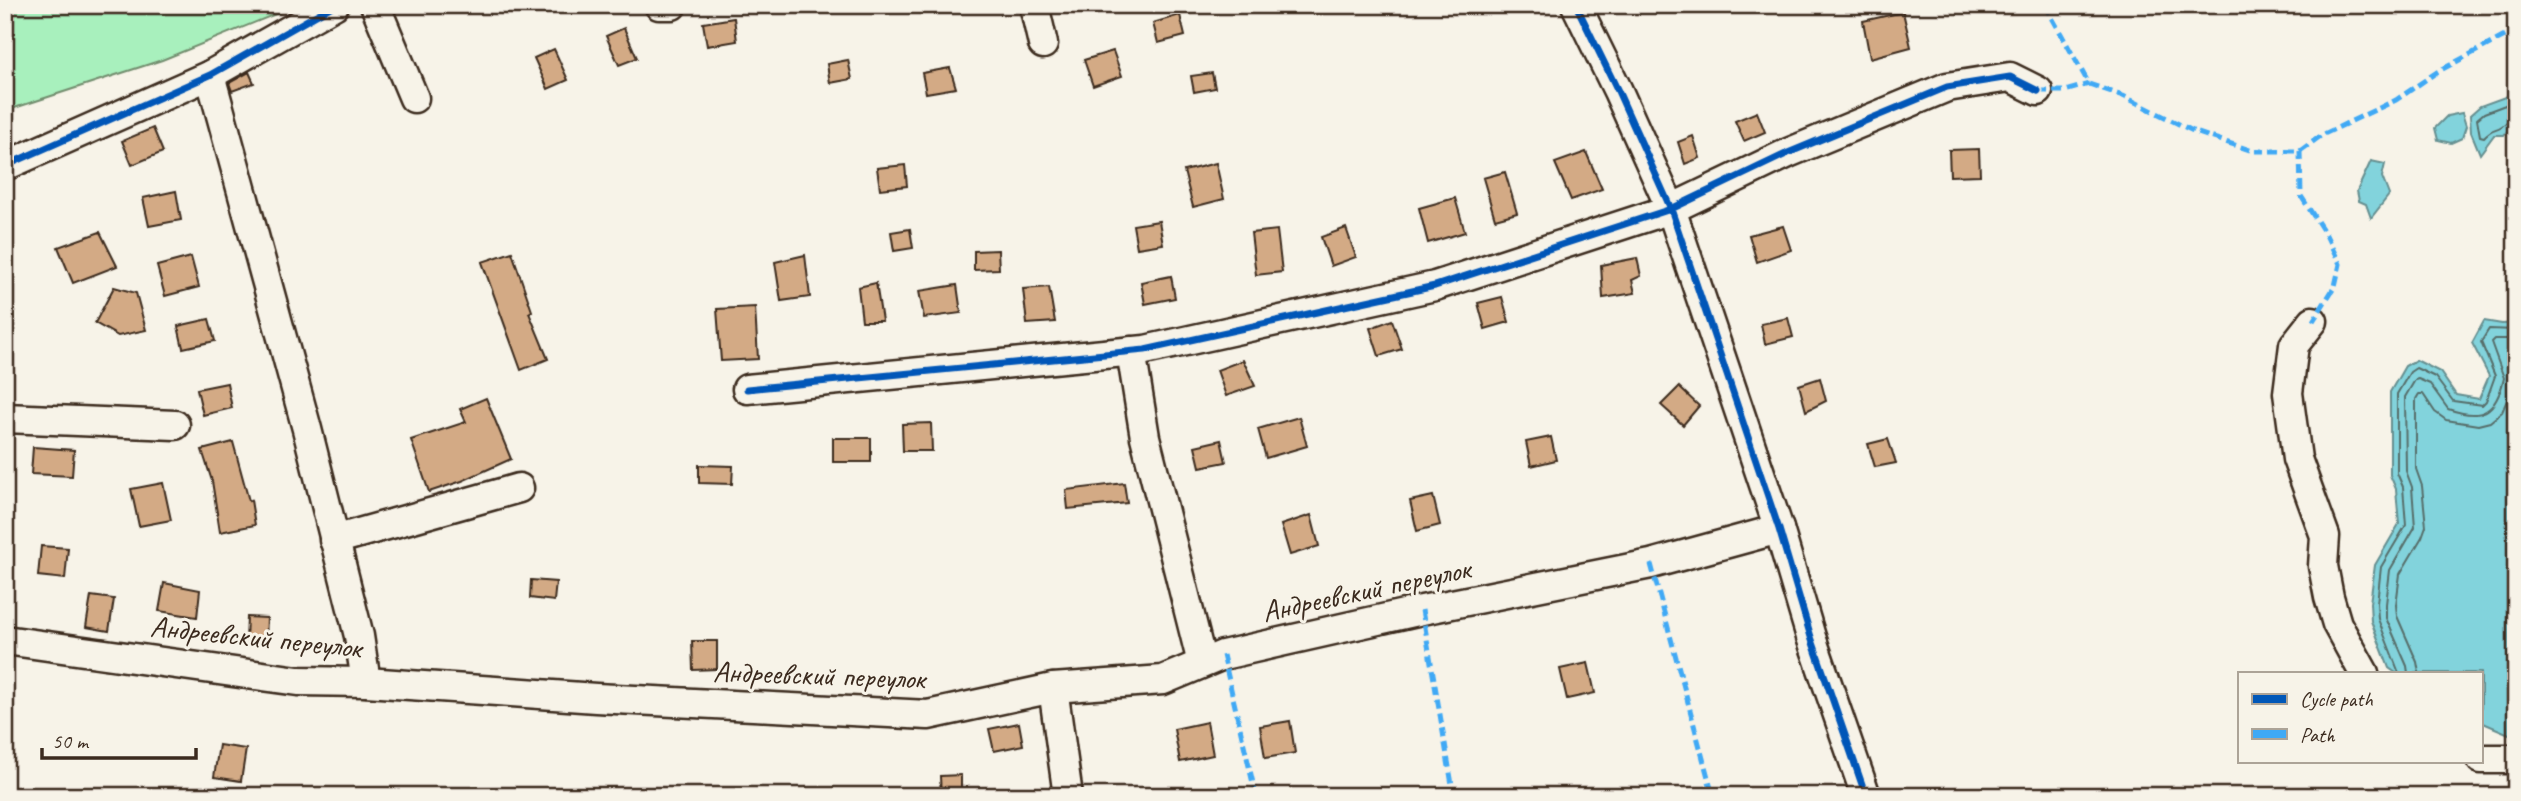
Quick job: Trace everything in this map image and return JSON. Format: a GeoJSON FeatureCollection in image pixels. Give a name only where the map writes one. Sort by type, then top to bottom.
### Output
{"type":"FeatureCollection","features":[{"type":"Feature","properties":{"kind":"street"},"geometry":{"type":"LineString","coordinates":[[5,166],[210,75],[334,5]]}},
{"type":"Feature","properties":{"kind":"street"},"geometry":{"type":"LineString","coordinates":[[375,5],[414,98]]}},
{"type":"Feature","properties":{"kind":"street"},"geometry":{"type":"LineString","coordinates":[[659,5],[672,5]]}},
{"type":"Feature","properties":{"kind":"street"},"geometry":{"type":"LineString","coordinates":[[1034,5],[1043,44]]}},
{"type":"Feature","properties":{"kind":"street"},"geometry":{"type":"LineString","coordinates":[[1576,5],[1618,90],[1671,209],[1779,529],[1811,637],[1867,796]]}},
{"type":"Feature","properties":{"kind":"street"},"geometry":{"type":"LineString","coordinates":[[210,75],[359,636],[366,682]]}},
{"type":"Feature","properties":{"kind":"street"},"geometry":{"type":"LineString","coordinates":[[747,389],[1145,350],[1435,286],[1671,209],[1788,153],[1947,87],[2010,77],[2038,91]]}},
{"type":"Feature","properties":{"kind":"street"},"geometry":{"type":"LineString","coordinates":[[2313,321],[2294,345],[2288,393],[2297,459],[2325,536],[2323,566],[2337,624],[2363,672]]}},
{"type":"Feature","properties":{"kind":"street"},"geometry":{"type":"LineString","coordinates":[[1132,351],[1145,437],[1202,663]]}},
{"type":"Feature","properties":{"kind":"street"},"geometry":{"type":"LineString","coordinates":[[5,418],[174,425]]}},
{"type":"Feature","properties":{"kind":"street"},"geometry":{"type":"LineString","coordinates":[[334,540],[519,488]]}},
{"type":"Feature","properties":{"kind":"street","name":"Андреевский переулок"},"geometry":{"type":"LineString","coordinates":[[5,640],[298,681],[366,682],[596,698],[928,715],[1053,688],[1163,680],[1223,655],[1422,610],[1651,564],[1779,529]]}},
{"type":"Feature","properties":{"kind":"street"},"geometry":{"type":"LineString","coordinates":[[1053,688],[1068,796]]}},
{"type":"Feature","properties":{"kind":"street"},"geometry":{"type":"LineString","coordinates":[[2482,759],[2516,759]]}},
{"type":"Feature","properties":{"kind":"green space"},"geometry":{"type":"Polygon","coordinates":[[[5,5],[298,5],[162,60],[5,111],[5,5]]]}},
{"type":"Feature","properties":{"kind":"water"},"geometry":{"type":"Polygon","coordinates":[[[2516,93],[2516,124],[2504,135],[2494,135],[2480,154],[2471,132],[2470,115],[2480,106],[2516,93]]]}},
{"type":"Feature","properties":{"kind":"water"},"geometry":{"type":"Polygon","coordinates":[[[2462,113],[2466,126],[2462,138],[2451,143],[2438,140],[2435,128],[2447,116],[2462,113]]]}},
{"type":"Feature","properties":{"kind":"water"},"geometry":{"type":"Polygon","coordinates":[[[2371,161],[2385,164],[2382,177],[2389,195],[2371,218],[2366,204],[2359,201],[2357,191],[2371,161]]]}},
{"type":"Feature","properties":{"kind":"water"},"geometry":{"type":"Polygon","coordinates":[[[2484,321],[2516,323],[2516,737],[2482,722],[2482,672],[2395,672],[2389,668],[2371,621],[2370,603],[2375,565],[2399,524],[2396,489],[2390,475],[2390,392],[2405,366],[2416,360],[2440,372],[2456,395],[2479,399],[2489,376],[2472,343],[2484,321]]]}},
{"type":"Feature","properties":{"kind":"building"},"geometry":{"type":"Polygon","coordinates":[[[1903,12],[1911,47],[1870,58],[1863,21],[1903,12]]]}},
{"type":"Feature","properties":{"kind":"building"},"geometry":{"type":"Polygon","coordinates":[[[1180,15],[1185,36],[1158,43],[1153,23],[1180,15]]]}},
{"type":"Feature","properties":{"kind":"building"},"geometry":{"type":"Polygon","coordinates":[[[734,18],[737,41],[707,46],[703,23],[734,18]]]}},
{"type":"Feature","properties":{"kind":"building"},"geometry":{"type":"Polygon","coordinates":[[[624,28],[637,58],[619,65],[606,36],[624,28]]]}},
{"type":"Feature","properties":{"kind":"building"},"geometry":{"type":"Polygon","coordinates":[[[554,49],[568,80],[548,89],[534,58],[554,49]]]}},
{"type":"Feature","properties":{"kind":"building"},"geometry":{"type":"Polygon","coordinates":[[[1113,51],[1122,76],[1093,86],[1084,60],[1113,51]]]}},
{"type":"Feature","properties":{"kind":"building"},"geometry":{"type":"Polygon","coordinates":[[[848,60],[852,79],[830,83],[827,64],[848,60]]]}},
{"type":"Feature","properties":{"kind":"building"},"geometry":{"type":"Polygon","coordinates":[[[950,68],[956,88],[926,93],[922,73],[950,68]]]}},
{"type":"Feature","properties":{"kind":"building"},"geometry":{"type":"Polygon","coordinates":[[[249,72],[254,83],[232,91],[229,83],[249,72]]]}},
{"type":"Feature","properties":{"kind":"building"},"geometry":{"type":"Polygon","coordinates":[[[1212,73],[1215,88],[1194,92],[1191,76],[1212,73]]]}},
{"type":"Feature","properties":{"kind":"building"},"geometry":{"type":"Polygon","coordinates":[[[1757,112],[1765,132],[1744,141],[1735,121],[1757,112]]]}},
{"type":"Feature","properties":{"kind":"building"},"geometry":{"type":"Polygon","coordinates":[[[153,128],[163,152],[132,165],[122,141],[153,128]]]}},
{"type":"Feature","properties":{"kind":"building"},"geometry":{"type":"Polygon","coordinates":[[[1693,136],[1700,158],[1685,164],[1678,142],[1693,136]]]}},
{"type":"Feature","properties":{"kind":"building"},"geometry":{"type":"Polygon","coordinates":[[[1979,149],[1980,175],[1950,176],[1949,150],[1979,149]]]}},
{"type":"Feature","properties":{"kind":"building"},"geometry":{"type":"Polygon","coordinates":[[[1586,152],[1602,189],[1571,200],[1555,163],[1586,152]]]}},
{"type":"Feature","properties":{"kind":"building"},"geometry":{"type":"Polygon","coordinates":[[[1216,163],[1224,199],[1193,207],[1184,171],[1216,163]]]}},
{"type":"Feature","properties":{"kind":"building"},"geometry":{"type":"Polygon","coordinates":[[[905,165],[907,186],[880,189],[877,168],[905,165]]]}},
{"type":"Feature","properties":{"kind":"building"},"geometry":{"type":"Polygon","coordinates":[[[1505,172],[1517,213],[1495,219],[1483,178],[1505,172]]]}},
{"type":"Feature","properties":{"kind":"building"},"geometry":{"type":"Polygon","coordinates":[[[176,191],[181,220],[149,226],[143,198],[176,191]]]}},
{"type":"Feature","properties":{"kind":"building"},"geometry":{"type":"Polygon","coordinates":[[[1455,198],[1465,232],[1428,243],[1419,208],[1455,198]]]}},
{"type":"Feature","properties":{"kind":"building"},"geometry":{"type":"Polygon","coordinates":[[[1159,221],[1163,244],[1137,248],[1133,225],[1159,221]]]}},
{"type":"Feature","properties":{"kind":"building"},"geometry":{"type":"Polygon","coordinates":[[[1783,226],[1791,250],[1757,262],[1749,235],[1783,226]]]}},
{"type":"Feature","properties":{"kind":"building"},"geometry":{"type":"Polygon","coordinates":[[[1346,228],[1356,257],[1331,266],[1321,237],[1346,228]]]}},
{"type":"Feature","properties":{"kind":"building"},"geometry":{"type":"Polygon","coordinates":[[[910,229],[913,248],[894,251],[891,232],[910,229]]]}},
{"type":"Feature","properties":{"kind":"building"},"geometry":{"type":"Polygon","coordinates":[[[1277,230],[1282,272],[1256,275],[1251,233],[1277,230]]]}},
{"type":"Feature","properties":{"kind":"building"},"geometry":{"type":"Polygon","coordinates":[[[100,232],[117,266],[73,283],[58,247],[100,232]]]}},
{"type":"Feature","properties":{"kind":"building"},"geometry":{"type":"Polygon","coordinates":[[[998,250],[999,269],[974,270],[974,251],[998,250]]]}},
{"type":"Feature","properties":{"kind":"building"},"geometry":{"type":"Polygon","coordinates":[[[512,252],[532,311],[529,313],[548,359],[521,370],[482,262],[512,252]]]}},
{"type":"Feature","properties":{"kind":"building"},"geometry":{"type":"Polygon","coordinates":[[[805,255],[810,297],[781,301],[775,262],[805,255]]]}},
{"type":"Feature","properties":{"kind":"building"},"geometry":{"type":"Polygon","coordinates":[[[191,257],[199,287],[165,296],[157,266],[191,257]]]}},
{"type":"Feature","properties":{"kind":"building"},"geometry":{"type":"Polygon","coordinates":[[[1637,258],[1641,276],[1632,280],[1635,293],[1603,298],[1601,265],[1637,258]]]}},
{"type":"Feature","properties":{"kind":"building"},"geometry":{"type":"Polygon","coordinates":[[[1171,276],[1175,298],[1145,304],[1141,282],[1171,276]]]}},
{"type":"Feature","properties":{"kind":"building"},"geometry":{"type":"Polygon","coordinates":[[[876,283],[882,321],[862,321],[858,287],[876,283]]]}},
{"type":"Feature","properties":{"kind":"building"},"geometry":{"type":"Polygon","coordinates":[[[957,285],[961,313],[924,318],[919,291],[957,285]]]}},
{"type":"Feature","properties":{"kind":"building"},"geometry":{"type":"Polygon","coordinates":[[[114,287],[136,293],[146,330],[118,336],[95,323],[114,287]]]}},
{"type":"Feature","properties":{"kind":"building"},"geometry":{"type":"Polygon","coordinates":[[[1049,287],[1055,322],[1027,324],[1023,289],[1049,287]]]}},
{"type":"Feature","properties":{"kind":"building"},"geometry":{"type":"Polygon","coordinates":[[[1502,297],[1509,322],[1485,329],[1478,303],[1502,297]]]}},
{"type":"Feature","properties":{"kind":"building"},"geometry":{"type":"Polygon","coordinates":[[[755,307],[758,359],[721,361],[717,309],[755,307]]]}},
{"type":"Feature","properties":{"kind":"building"},"geometry":{"type":"Polygon","coordinates":[[[1788,318],[1793,337],[1765,344],[1761,324],[1788,318]]]}},
{"type":"Feature","properties":{"kind":"building"},"geometry":{"type":"Polygon","coordinates":[[[209,319],[215,341],[183,348],[178,326],[209,319]]]}},
{"type":"Feature","properties":{"kind":"building"},"geometry":{"type":"Polygon","coordinates":[[[1392,320],[1402,349],[1379,356],[1370,328],[1392,320]]]}},
{"type":"Feature","properties":{"kind":"building"},"geometry":{"type":"Polygon","coordinates":[[[1243,360],[1255,386],[1226,396],[1217,370],[1243,360]]]}},
{"type":"Feature","properties":{"kind":"building"},"geometry":{"type":"Polygon","coordinates":[[[1820,378],[1826,401],[1806,411],[1799,385],[1820,378]]]}},
{"type":"Feature","properties":{"kind":"building"},"geometry":{"type":"Polygon","coordinates":[[[227,383],[232,408],[203,415],[197,389],[227,383]]]}},
{"type":"Feature","properties":{"kind":"building"},"geometry":{"type":"Polygon","coordinates":[[[1679,387],[1699,406],[1683,425],[1661,405],[1679,387]]]}},
{"type":"Feature","properties":{"kind":"building"},"geometry":{"type":"Polygon","coordinates":[[[486,398],[511,459],[462,481],[429,492],[411,440],[466,422],[460,409],[486,398]]]}},
{"type":"Feature","properties":{"kind":"building"},"geometry":{"type":"Polygon","coordinates":[[[1299,417],[1307,446],[1266,458],[1258,429],[1299,417]]]}},
{"type":"Feature","properties":{"kind":"building"},"geometry":{"type":"Polygon","coordinates":[[[931,423],[932,451],[903,451],[902,424],[931,423]]]}},
{"type":"Feature","properties":{"kind":"building"},"geometry":{"type":"Polygon","coordinates":[[[1551,437],[1556,460],[1531,466],[1526,442],[1551,437]]]}},
{"type":"Feature","properties":{"kind":"building"},"geometry":{"type":"Polygon","coordinates":[[[833,438],[871,438],[871,462],[833,462],[833,438]]]}},
{"type":"Feature","properties":{"kind":"building"},"geometry":{"type":"Polygon","coordinates":[[[1888,439],[1896,463],[1875,467],[1868,444],[1888,439]]]}},
{"type":"Feature","properties":{"kind":"building"},"geometry":{"type":"Polygon","coordinates":[[[1221,440],[1226,462],[1200,467],[1195,446],[1221,440]]]}},
{"type":"Feature","properties":{"kind":"building"},"geometry":{"type":"Polygon","coordinates":[[[233,442],[249,501],[251,500],[255,525],[220,532],[212,481],[202,450],[233,442]]]}},
{"type":"Feature","properties":{"kind":"building"},"geometry":{"type":"Polygon","coordinates":[[[33,447],[74,450],[72,476],[31,474],[33,447]]]}},
{"type":"Feature","properties":{"kind":"building"},"geometry":{"type":"Polygon","coordinates":[[[699,465],[733,466],[732,484],[699,483],[699,465]]]}},
{"type":"Feature","properties":{"kind":"building"},"geometry":{"type":"Polygon","coordinates":[[[163,483],[171,520],[139,526],[131,489],[163,483]]]}},
{"type":"Feature","properties":{"kind":"building"},"geometry":{"type":"Polygon","coordinates":[[[1124,483],[1127,503],[1068,509],[1066,490],[1124,483]]]}},
{"type":"Feature","properties":{"kind":"building"},"geometry":{"type":"Polygon","coordinates":[[[1433,496],[1440,525],[1417,531],[1410,501],[1433,496]]]}},
{"type":"Feature","properties":{"kind":"building"},"geometry":{"type":"Polygon","coordinates":[[[1311,515],[1319,546],[1290,555],[1281,525],[1311,515]]]}},
{"type":"Feature","properties":{"kind":"building"},"geometry":{"type":"Polygon","coordinates":[[[41,546],[68,548],[65,579],[38,576],[41,546]]]}},
{"type":"Feature","properties":{"kind":"building"},"geometry":{"type":"Polygon","coordinates":[[[531,580],[556,582],[554,601],[530,598],[531,580]]]}},
{"type":"Feature","properties":{"kind":"building"},"geometry":{"type":"Polygon","coordinates":[[[164,583],[200,590],[197,617],[159,611],[164,583]]]}},
{"type":"Feature","properties":{"kind":"building"},"geometry":{"type":"Polygon","coordinates":[[[91,596],[114,599],[109,631],[86,627],[91,596]]]}},
{"type":"Feature","properties":{"kind":"building"},"geometry":{"type":"Polygon","coordinates":[[[247,617],[267,618],[266,641],[246,641],[247,617]]]}},
{"type":"Feature","properties":{"kind":"building"},"geometry":{"type":"Polygon","coordinates":[[[692,641],[717,641],[717,669],[693,670],[692,641]]]}},
{"type":"Feature","properties":{"kind":"building"},"geometry":{"type":"Polygon","coordinates":[[[1588,663],[1595,693],[1567,699],[1560,669],[1588,663]]]}},
{"type":"Feature","properties":{"kind":"building"},"geometry":{"type":"Polygon","coordinates":[[[1290,721],[1295,753],[1265,758],[1260,726],[1290,721]]]}},
{"type":"Feature","properties":{"kind":"building"},"geometry":{"type":"Polygon","coordinates":[[[1207,722],[1213,755],[1180,762],[1174,729],[1207,722]]]}},
{"type":"Feature","properties":{"kind":"building"},"geometry":{"type":"Polygon","coordinates":[[[1019,723],[1023,745],[994,751],[989,729],[1019,723]]]}},
{"type":"Feature","properties":{"kind":"building"},"geometry":{"type":"Polygon","coordinates":[[[219,745],[246,749],[241,781],[214,777],[219,745]]]}},
{"type":"Feature","properties":{"kind":"building"},"geometry":{"type":"Polygon","coordinates":[[[961,775],[961,796],[941,796],[940,776],[961,775]]]}},
{"type":"Feature","properties":{"kind":"marked path"},"geometry":{"type":"LineString","coordinates":[[2045,5],[2089,84],[2123,96],[2195,132],[2253,151],[2300,151],[2322,135],[2396,100],[2437,72],[2516,30]]}},
{"type":"Feature","properties":{"kind":"marked path"},"geometry":{"type":"LineString","coordinates":[[2038,91],[2065,91],[2089,84]]}},
{"type":"Feature","properties":{"kind":"marked path"},"geometry":{"type":"LineString","coordinates":[[2300,151],[2301,196],[2326,235],[2340,264],[2335,286],[2313,321]]}},
{"type":"Feature","properties":{"kind":"marked path"},"geometry":{"type":"LineString","coordinates":[[1651,564],[1713,796]]}},
{"type":"Feature","properties":{"kind":"marked path"},"geometry":{"type":"LineString","coordinates":[[1422,610],[1454,796]]}},
{"type":"Feature","properties":{"kind":"marked path"},"geometry":{"type":"LineString","coordinates":[[1223,655],[1256,796]]}},
{"type":"Feature","properties":{"kind":"cycle path"},"geometry":{"type":"LineString","coordinates":[[5,166],[210,75],[334,5]]}},
{"type":"Feature","properties":{"kind":"cycle path"},"geometry":{"type":"LineString","coordinates":[[1576,5],[1671,209],[1866,796]]}},
{"type":"Feature","properties":{"kind":"cycle path"},"geometry":{"type":"LineString","coordinates":[[747,389],[1145,350],[1435,286],[1671,209],[1788,153],[1947,87],[2010,77],[2038,91]]}}]}
